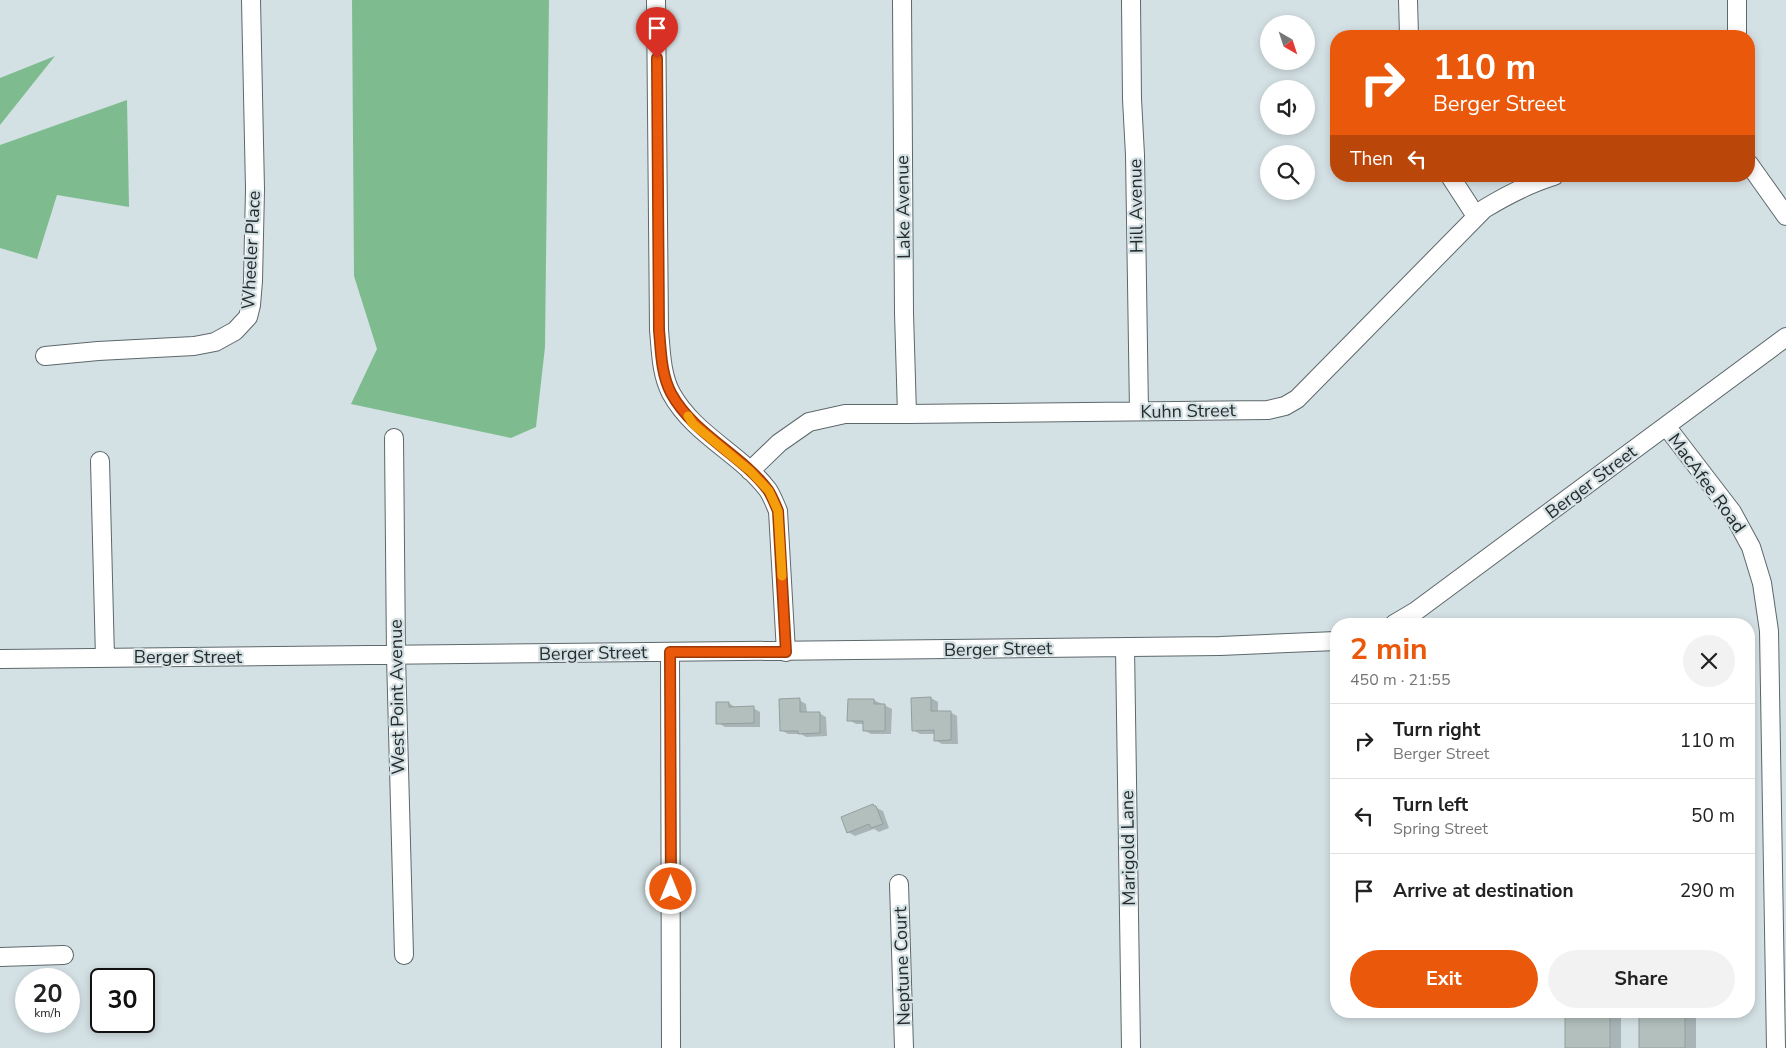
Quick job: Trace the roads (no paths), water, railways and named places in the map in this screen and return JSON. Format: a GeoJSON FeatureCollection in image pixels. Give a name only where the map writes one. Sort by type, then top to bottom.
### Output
{"type":"FeatureCollection","features":[{"type":"Feature","properties":{"kind":"street","name":"Wheeler Place"},"geometry":{"type":"LineString","coordinates":[[45,356],[194,346],[215,342],[235,331],[248,318],[253,281],[254,189],[251,0]]}},
{"type":"Feature","properties":{"kind":"street"},"geometry":{"type":"LineString","coordinates":[[656,0],[659,330],[664,377],[671,393],[693,424],[750,471],[769,491],[778,511],[786,652]]}},
{"type":"Feature","properties":{"kind":"street","name":"Lake Avenue"},"geometry":{"type":"LineString","coordinates":[[902,0],[904,313],[907,414]]}},
{"type":"Feature","properties":{"kind":"street","name":"Hill Avenue"},"geometry":{"type":"LineString","coordinates":[[1131,0],[1139,411]]}},
{"type":"Feature","properties":{"kind":"street"},"geometry":{"type":"LineString","coordinates":[[1408,0],[1409,30]]}},
{"type":"Feature","properties":{"kind":"street"},"geometry":{"type":"LineString","coordinates":[[1736,30],[1737,0]]}},
{"type":"Feature","properties":{"kind":"street"},"geometry":{"type":"LineString","coordinates":[[1755,172],[1786,216]]}},
{"type":"Feature","properties":{"kind":"street"},"geometry":{"type":"LineString","coordinates":[[1454,182],[1476,216]]}},
{"type":"Feature","properties":{"kind":"street","name":"Kuhn Street"},"geometry":{"type":"LineString","coordinates":[[750,471],[779,443],[809,422],[845,414],[1268,410],[1285,406],[1297,399],[1476,216],[1484,209],[1532,182]]}},
{"type":"Feature","properties":{"kind":"street","name":"Berger Street"},"geometry":{"type":"LineString","coordinates":[[1404,618],[1786,337]]}},
{"type":"Feature","properties":{"kind":"street","name":"MacAfee Road"},"geometry":{"type":"LineString","coordinates":[[1666,426],[1732,512],[1751,547],[1762,583],[1769,631],[1776,1048]]}},
{"type":"Feature","properties":{"kind":"street","name":"West Point Avenue"},"geometry":{"type":"LineString","coordinates":[[394,438],[396,656],[404,956]]}},
{"type":"Feature","properties":{"kind":"street"},"geometry":{"type":"LineString","coordinates":[[100,461],[105,658]]}},
{"type":"Feature","properties":{"kind":"street","name":"Berger Street"},"geometry":{"type":"LineString","coordinates":[[0,659],[786,652],[1220,646],[1330,641]]}},
{"type":"Feature","properties":{"kind":"street","name":"Marigold Lane"},"geometry":{"type":"LineString","coordinates":[[1125,647],[1131,1048]]}},
{"type":"Feature","properties":{"kind":"street"},"geometry":{"type":"LineString","coordinates":[[670,652],[671,1048]]}},
{"type":"Feature","properties":{"kind":"street","name":"Neptune Court"},"geometry":{"type":"LineString","coordinates":[[899,884],[904,1048]]}},
{"type":"Feature","properties":{"kind":"street"},"geometry":{"type":"LineString","coordinates":[[0,957],[64,955]]}}]}
